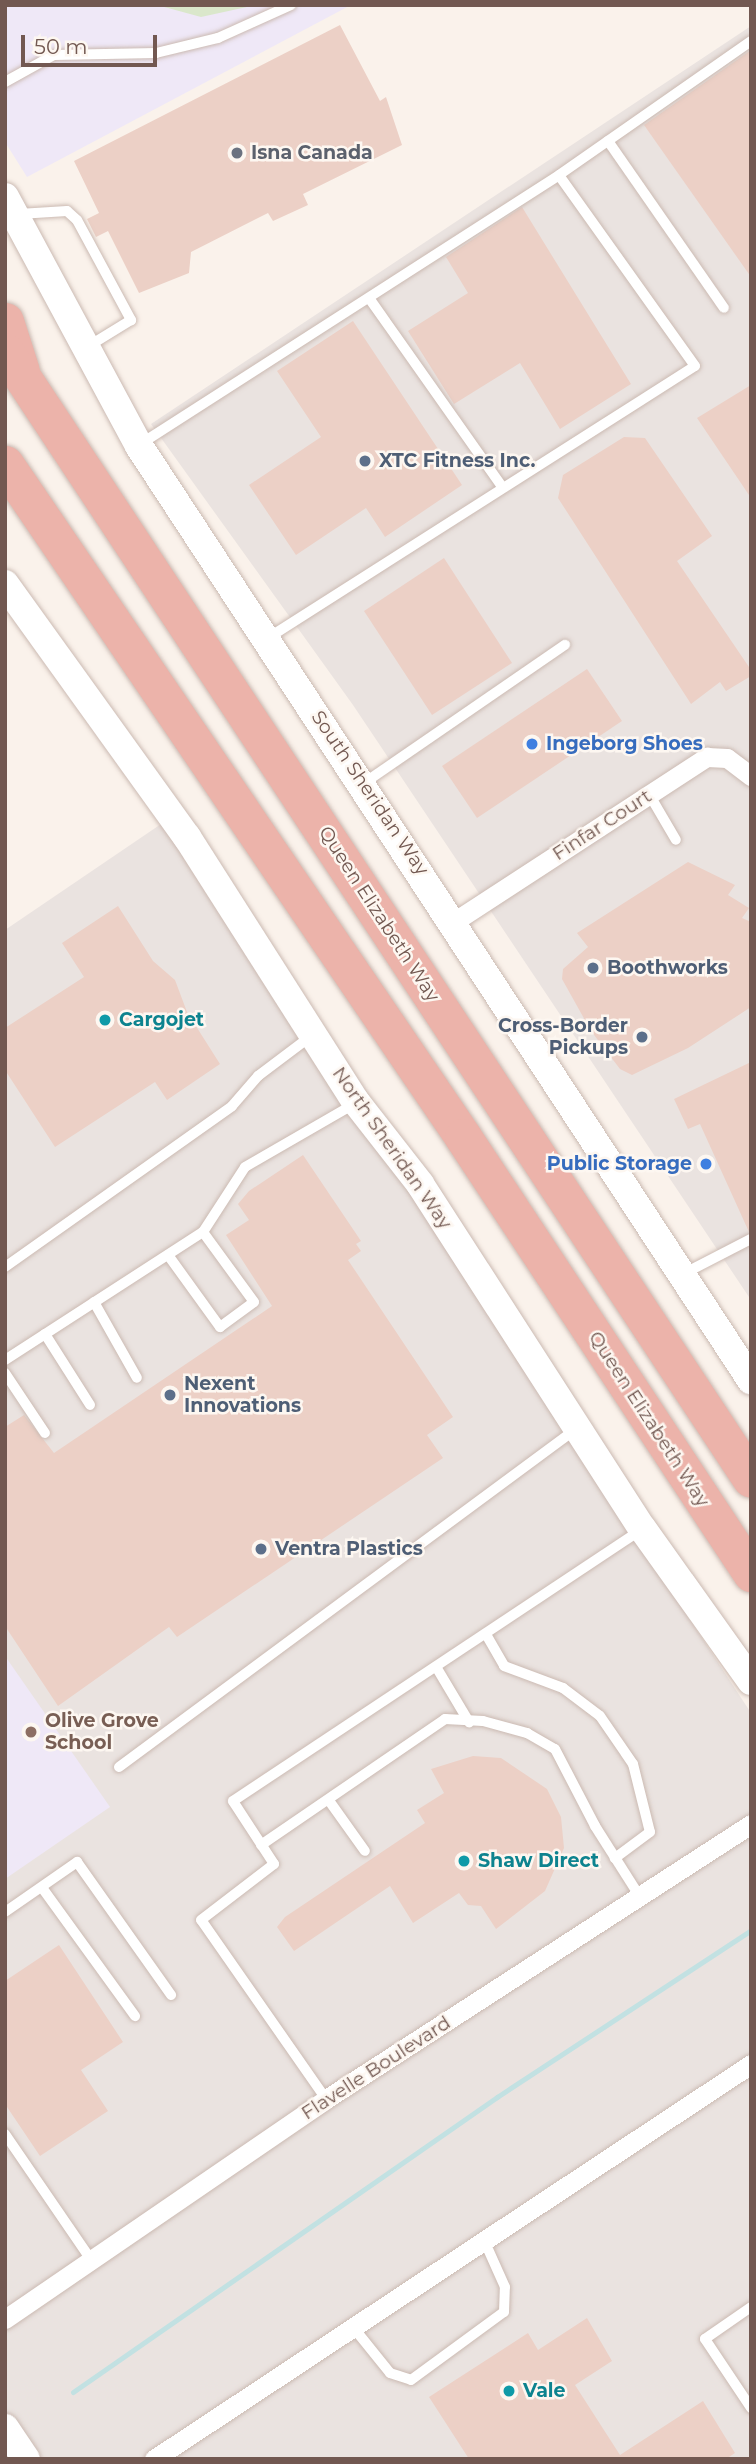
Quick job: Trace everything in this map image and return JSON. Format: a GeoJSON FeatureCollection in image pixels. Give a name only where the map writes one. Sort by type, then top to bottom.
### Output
{"type":"FeatureCollection","features":[{"type":"Feature","properties":{"kind":"highway","name":"Queen Elizabeth Way"},"geometry":{"type":"LineString","coordinates":[[5,321],[13,361],[751,1479]]}},
{"type":"Feature","properties":{"kind":"highway","name":"Queen Elizabeth Way"},"geometry":{"type":"LineString","coordinates":[[5,464],[463,1137],[751,1573]]}},
{"type":"Feature","properties":{"kind":"street","name":"South Sheridan Way"},"geometry":{"type":"LineString","coordinates":[[10,206],[139,446],[455,921],[681,1275],[746,1363]]}},
{"type":"Feature","properties":{"kind":"street","name":"North Sheridan Way"},"geometry":{"type":"LineString","coordinates":[[9,601],[187,837],[356,1102],[420,1184],[642,1528],[751,1681]]}},
{"type":"Feature","properties":{"kind":"street","name":"Finfar Court"},"geometry":{"type":"LineString","coordinates":[[455,921],[707,757],[727,758],[751,776]]}},
{"type":"Feature","properties":{"kind":"street","name":"Flavelle Boulevard"},"geometry":{"type":"LineString","coordinates":[[5,2319],[94,2263],[327,2099],[751,1824]]}},
{"type":"Feature","properties":{"kind":"street"},"geometry":{"type":"LineString","coordinates":[[154,2459],[751,2064]]}},
{"type":"Feature","properties":{"kind":"street"},"geometry":{"type":"LineString","coordinates":[[5,2428],[26,2459]]}},
{"type":"Feature","properties":{"kind":"lane"},"geometry":{"type":"LineString","coordinates":[[5,82],[54,55],[156,53],[218,38],[291,5]]}},
{"type":"Feature","properties":{"kind":"lane"},"geometry":{"type":"LineString","coordinates":[[139,446],[559,175],[751,41]]}},
{"type":"Feature","properties":{"kind":"lane"},"geometry":{"type":"LineString","coordinates":[[608,141],[724,308]]}},
{"type":"Feature","properties":{"kind":"lane"},"geometry":{"type":"LineString","coordinates":[[266,639],[695,366],[559,175]]}},
{"type":"Feature","properties":{"kind":"lane"},"geometry":{"type":"LineString","coordinates":[[10,206],[67,211],[77,220],[131,320],[84,348]]}},
{"type":"Feature","properties":{"kind":"lane"},"geometry":{"type":"LineString","coordinates":[[369,298],[503,488]]}},
{"type":"Feature","properties":{"kind":"lane"},"geometry":{"type":"LineString","coordinates":[[364,783],[565,645]]}},
{"type":"Feature","properties":{"kind":"lane"},"geometry":{"type":"LineString","coordinates":[[649,794],[676,840]]}},
{"type":"Feature","properties":{"kind":"lane"},"geometry":{"type":"LineString","coordinates":[[5,1268],[232,1106],[258,1076],[315,1034]]}},
{"type":"Feature","properties":{"kind":"lane"},"geometry":{"type":"LineString","coordinates":[[5,1360],[203,1232],[245,1167],[356,1102]]}},
{"type":"Feature","properties":{"kind":"lane"},"geometry":{"type":"LineString","coordinates":[[168,1255],[220,1327],[254,1303],[203,1232]]}},
{"type":"Feature","properties":{"kind":"lane"},"geometry":{"type":"LineString","coordinates":[[681,1275],[751,1239]]}},
{"type":"Feature","properties":{"kind":"lane"},"geometry":{"type":"LineString","coordinates":[[94,1302],[137,1378]]}},
{"type":"Feature","properties":{"kind":"lane"},"geometry":{"type":"LineString","coordinates":[[46,1334],[90,1405]]}},
{"type":"Feature","properties":{"kind":"lane"},"geometry":{"type":"LineString","coordinates":[[5,1373],[45,1433]]}},
{"type":"Feature","properties":{"kind":"lane"},"geometry":{"type":"LineString","coordinates":[[119,1767],[576,1428]]}},
{"type":"Feature","properties":{"kind":"lane"},"geometry":{"type":"LineString","coordinates":[[327,2099],[201,1920],[274,1864],[233,1801],[438,1670],[642,1528]]}},
{"type":"Feature","properties":{"kind":"lane"},"geometry":{"type":"LineString","coordinates":[[487,1636],[503,1666],[563,1688],[600,1716],[633,1764],[650,1832],[615,1858]]}},
{"type":"Feature","properties":{"kind":"lane"},"geometry":{"type":"LineString","coordinates":[[438,1670],[469,1722]]}},
{"type":"Feature","properties":{"kind":"lane"},"geometry":{"type":"LineString","coordinates":[[261,1845],[330,1802],[445,1718],[527,1733],[555,1749],[615,1858],[640,1897]]}},
{"type":"Feature","properties":{"kind":"lane"},"geometry":{"type":"LineString","coordinates":[[330,1802],[365,1851]]}},
{"type":"Feature","properties":{"kind":"lane"},"geometry":{"type":"LineString","coordinates":[[5,1912],[43,1889],[77,1862],[171,1995]]}},
{"type":"Feature","properties":{"kind":"lane"},"geometry":{"type":"LineString","coordinates":[[43,1889],[135,2016]]}},
{"type":"Feature","properties":{"kind":"lane"},"geometry":{"type":"LineString","coordinates":[[5,2134],[94,2263]]}},
{"type":"Feature","properties":{"kind":"lane"},"geometry":{"type":"LineString","coordinates":[[354,2327],[390,2373],[411,2380],[504,2312],[505,2287],[484,2240]]}},
{"type":"Feature","properties":{"kind":"lane"},"geometry":{"type":"LineString","coordinates":[[751,2307],[705,2339],[747,2396],[751,2408]]}},
{"type":"Feature","properties":{"kind":"shaded area"},"geometry":{"type":"Polygon","coordinates":[[[5,5],[351,5],[27,177],[5,142],[5,5]]]}},
{"type":"Feature","properties":{"kind":"shaded area"},"geometry":{"type":"Polygon","coordinates":[[[751,26],[751,1300],[353,705],[151,424],[751,26]]]}},
{"type":"Feature","properties":{"kind":"shaded area"},"geometry":{"type":"Polygon","coordinates":[[[167,820],[751,1713],[751,2459],[5,2459],[5,930],[167,820]]]}},
{"type":"Feature","properties":{"kind":"shaded area","name":"Olive Grove School"},"geometry":{"type":"Polygon","coordinates":[[[5,1656],[110,1807],[5,1879],[5,1656]]]}},
{"type":"Feature","properties":{"kind":"green space"},"geometry":{"type":"Polygon","coordinates":[[[157,5],[256,5],[201,17],[157,5]]]}},
{"type":"Feature","properties":{"kind":"building","name":"Isna Canada"},"geometry":{"type":"Polygon","coordinates":[[[340,25],[380,101],[386,97],[402,145],[303,194],[308,205],[273,221],[268,213],[191,252],[189,273],[139,293],[108,231],[96,237],[87,219],[99,213],[74,161],[340,25]]]}},
{"type":"Feature","properties":{"kind":"building"},"geometry":{"type":"Polygon","coordinates":[[[751,50],[751,277],[644,125],[751,50]]]}},
{"type":"Feature","properties":{"kind":"building"},"geometry":{"type":"Polygon","coordinates":[[[522,207],[631,384],[560,429],[520,363],[454,404],[408,331],[468,293],[446,257],[522,207]]]}},
{"type":"Feature","properties":{"kind":"building","name":"XTC Fitness Inc."},"geometry":{"type":"Polygon","coordinates":[[[353,321],[462,485],[385,537],[366,508],[296,555],[249,485],[321,437],[277,371],[353,321]]]}},
{"type":"Feature","properties":{"kind":"building"},"geometry":{"type":"Polygon","coordinates":[[[751,385],[751,498],[697,418],[751,385]]]}},
{"type":"Feature","properties":{"kind":"building"},"geometry":{"type":"Polygon","coordinates":[[[624,437],[645,438],[712,536],[677,561],[751,670],[751,676],[726,691],[720,682],[691,704],[558,498],[563,475],[624,437]]]}},
{"type":"Feature","properties":{"kind":"building"},"geometry":{"type":"Polygon","coordinates":[[[444,558],[512,663],[432,715],[364,611],[444,558]]]}},
{"type":"Feature","properties":{"kind":"building","name":"Ingeborg Shoes"},"geometry":{"type":"Polygon","coordinates":[[[587,669],[622,721],[477,818],[442,766],[587,669]]]}},
{"type":"Feature","properties":{"kind":"building"},"geometry":{"type":"Polygon","coordinates":[[[688,862],[735,885],[728,895],[749,908],[742,918],[751,922],[751,1007],[688,1048],[632,1075],[620,1069],[591,1031],[562,979],[563,969],[588,947],[577,933],[688,862]]]}},
{"type":"Feature","properties":{"kind":"building","name":"Cargojet"},"geometry":{"type":"Polygon","coordinates":[[[118,906],[153,961],[175,980],[187,1012],[220,1064],[167,1100],[155,1082],[55,1147],[5,1070],[5,1028],[84,977],[62,943],[118,906]]]}},
{"type":"Feature","properties":{"kind":"building"},"geometry":{"type":"Polygon","coordinates":[[[751,1062],[749,1232],[700,1124],[688,1129],[674,1099],[751,1062]]]}},
{"type":"Feature","properties":{"kind":"building"},"geometry":{"type":"Polygon","coordinates":[[[303,1155],[361,1241],[356,1244],[361,1251],[348,1260],[453,1417],[427,1435],[443,1458],[177,1637],[169,1627],[58,1706],[5,1626],[5,1427],[24,1415],[54,1453],[272,1306],[226,1235],[249,1220],[238,1204],[249,1191],[303,1155]]]}},
{"type":"Feature","properties":{"kind":"building","name":"Shaw Direct"},"geometry":{"type":"Polygon","coordinates":[[[473,1756],[501,1758],[547,1789],[561,1817],[564,1848],[545,1891],[496,1929],[481,1906],[468,1905],[459,1893],[413,1923],[390,1886],[294,1951],[277,1927],[285,1917],[425,1823],[417,1810],[444,1793],[431,1769],[473,1756]]]}},
{"type":"Feature","properties":{"kind":"building"},"geometry":{"type":"Polygon","coordinates":[[[59,1945],[123,2042],[81,2070],[108,2111],[40,2156],[5,2104],[5,1981],[59,1945]]]}},
{"type":"Feature","properties":{"kind":"building","name":"Vale"},"geometry":{"type":"Polygon","coordinates":[[[587,2318],[612,2361],[575,2385],[620,2455],[703,2401],[735,2453],[726,2459],[469,2459],[429,2397],[528,2333],[538,2350],[587,2318]]]}},
{"type":"Feature","properties":{"kind":"waterway"},"geometry":{"type":"LineString","coordinates":[[73,2392],[497,2097],[751,1930]]}},
{"type":"Feature","properties":{"kind":"place","name":"Isna Canada"},"geometry":{"type":"Point","coordinates":[237,153]}},
{"type":"Feature","properties":{"kind":"place","name":"XTC Fitness Inc."},"geometry":{"type":"Point","coordinates":[365,461]}},
{"type":"Feature","properties":{"kind":"place","name":"Ingeborg Shoes"},"geometry":{"type":"Point","coordinates":[532,744]}},
{"type":"Feature","properties":{"kind":"place","name":"Boothworks"},"geometry":{"type":"Point","coordinates":[593,968]}},
{"type":"Feature","properties":{"kind":"place","name":"Cargojet"},"geometry":{"type":"Point","coordinates":[105,1020]}},
{"type":"Feature","properties":{"kind":"place","name":"Cross-Border Pickups"},"geometry":{"type":"Point","coordinates":[642,1037]}},
{"type":"Feature","properties":{"kind":"place","name":"Public Storage"},"geometry":{"type":"Point","coordinates":[706,1164]}},
{"type":"Feature","properties":{"kind":"place","name":"Nexent Innovations"},"geometry":{"type":"Point","coordinates":[170,1395]}},
{"type":"Feature","properties":{"kind":"place","name":"Ventra Plastics"},"geometry":{"type":"Point","coordinates":[261,1549]}},
{"type":"Feature","properties":{"kind":"place","name":"Olive Grove School"},"geometry":{"type":"Point","coordinates":[31,1732]}},
{"type":"Feature","properties":{"kind":"place","name":"Shaw Direct"},"geometry":{"type":"Point","coordinates":[464,1861]}},
{"type":"Feature","properties":{"kind":"place","name":"Vale"},"geometry":{"type":"Point","coordinates":[509,2391]}}]}
